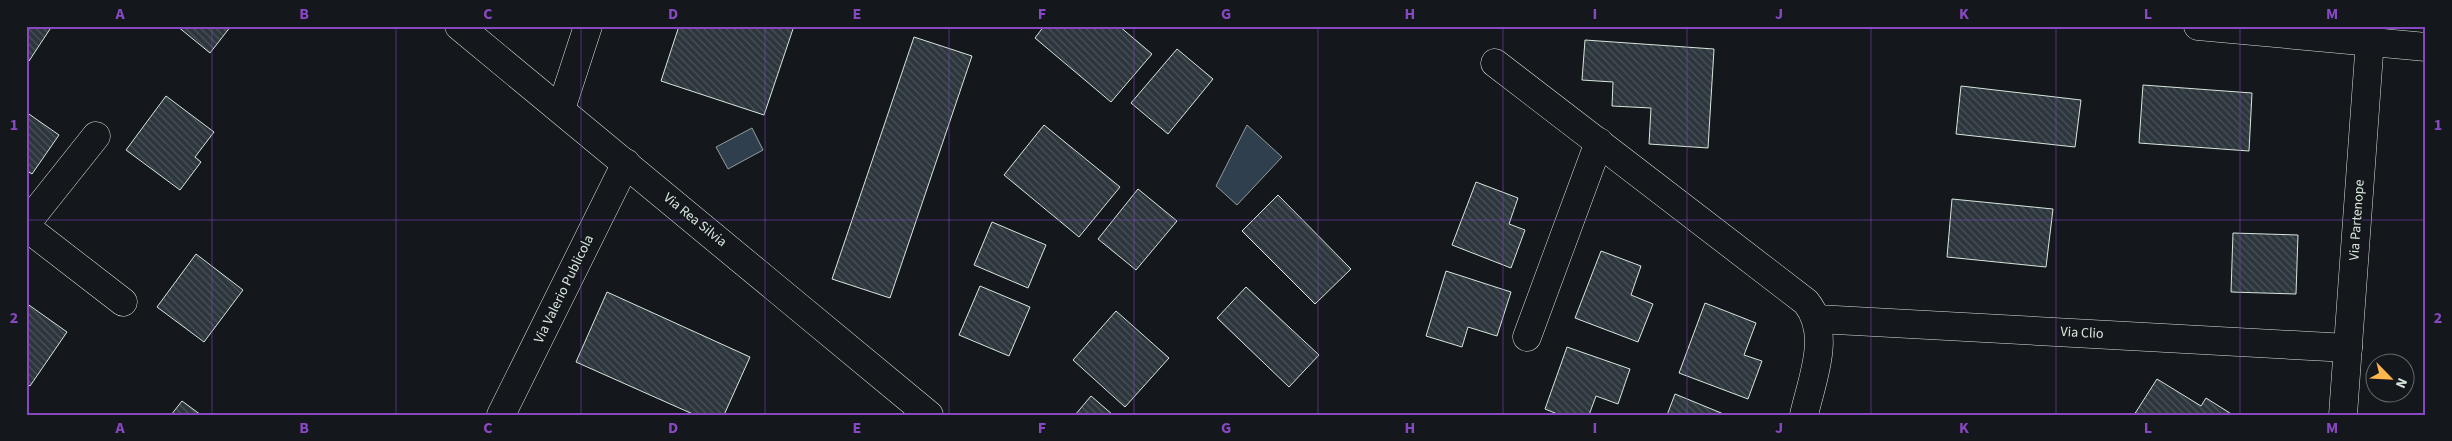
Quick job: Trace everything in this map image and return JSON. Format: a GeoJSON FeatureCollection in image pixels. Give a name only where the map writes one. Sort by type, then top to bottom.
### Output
{"type":"FeatureCollection","features":[{"type":"Feature","properties":{"kind":"street","name":"Via Rea Silvia"},"geometry":{"type":"LineString","coordinates":[[460,26],[929,415]]}},
{"type":"Feature","properties":{"kind":"street"},"geometry":{"type":"LineString","coordinates":[[561,109],[588,26]]}},
{"type":"Feature","properties":{"kind":"street"},"geometry":{"type":"LineString","coordinates":[[2198,26],[2371,34],[2426,47]]}},
{"type":"Feature","properties":{"kind":"street","name":"Via Partenope"},"geometry":{"type":"LineString","coordinates":[[2343,415],[2371,34]]}},
{"type":"Feature","properties":{"kind":"street"},"geometry":{"type":"LineString","coordinates":[[1495,62],[1796,293],[1813,310],[1820,329],[1818,356],[1804,415]]}},
{"type":"Feature","properties":{"kind":"street"},"geometry":{"type":"LineString","coordinates":[[96,136],[26,226],[123,302]]}},
{"type":"Feature","properties":{"kind":"street"},"geometry":{"type":"LineString","coordinates":[[1527,337],[1599,142]]}},
{"type":"Feature","properties":{"kind":"street","name":"Via Valerio Publicola"},"geometry":{"type":"LineString","coordinates":[[501,415],[626,163]]}},
{"type":"Feature","properties":{"kind":"street","name":"Via Clio"},"geometry":{"type":"LineString","coordinates":[[1817,319],[2348,348]]}},
{"type":"Feature","properties":{"kind":"water"},"geometry":{"type":"Polygon","coordinates":[[[1247,125],[1282,157],[1237,205],[1216,186],[1247,125]]]}},
{"type":"Feature","properties":{"kind":"water"},"geometry":{"type":"Polygon","coordinates":[[[752,128],[763,150],[728,169],[716,147],[752,128]]]}},
{"type":"Feature","properties":{"kind":"building"},"geometry":{"type":"Polygon","coordinates":[[[26,26],[52,26],[29,61],[26,59],[26,26]]]}},
{"type":"Feature","properties":{"kind":"building"},"geometry":{"type":"Polygon","coordinates":[[[177,26],[231,26],[210,53],[177,26]]]}},
{"type":"Feature","properties":{"kind":"building"},"geometry":{"type":"Polygon","coordinates":[[[679,26],[794,26],[764,115],[661,81],[679,26]]]}},
{"type":"Feature","properties":{"kind":"building"},"geometry":{"type":"Polygon","coordinates":[[[1044,26],[1119,26],[1152,54],[1111,102],[1035,38],[1044,26]]]}},
{"type":"Feature","properties":{"kind":"building"},"geometry":{"type":"Polygon","coordinates":[[[914,37],[972,56],[890,298],[832,279],[914,37]]]}},
{"type":"Feature","properties":{"kind":"building"},"geometry":{"type":"Polygon","coordinates":[[[1585,40],[1714,49],[1708,148],[1649,144],[1651,108],[1612,106],[1613,82],[1582,80],[1585,40]]]}},
{"type":"Feature","properties":{"kind":"building"},"geometry":{"type":"Polygon","coordinates":[[[1177,49],[1213,79],[1168,134],[1131,103],[1177,49]]]}},
{"type":"Feature","properties":{"kind":"building"},"geometry":{"type":"Polygon","coordinates":[[[2143,85],[2252,93],[2249,151],[2139,143],[2143,85]]]}},
{"type":"Feature","properties":{"kind":"building"},"geometry":{"type":"Polygon","coordinates":[[[1961,86],[2081,100],[2075,147],[1956,134],[1961,86]]]}},
{"type":"Feature","properties":{"kind":"building"},"geometry":{"type":"Polygon","coordinates":[[[166,96],[214,132],[195,157],[201,162],[180,190],[126,150],[166,96]]]}},
{"type":"Feature","properties":{"kind":"building"},"geometry":{"type":"Polygon","coordinates":[[[26,112],[59,135],[32,174],[26,170],[26,112]]]}},
{"type":"Feature","properties":{"kind":"building"},"geometry":{"type":"Polygon","coordinates":[[[1044,125],[1120,187],[1079,237],[1004,175],[1044,125]]]}},
{"type":"Feature","properties":{"kind":"building"},"geometry":{"type":"Polygon","coordinates":[[[1476,182],[1518,198],[1509,224],[1525,230],[1511,268],[1452,245],[1476,182]]]}},
{"type":"Feature","properties":{"kind":"building"},"geometry":{"type":"Polygon","coordinates":[[[1138,189],[1177,221],[1136,270],[1098,239],[1138,189]]]}},
{"type":"Feature","properties":{"kind":"building"},"geometry":{"type":"Polygon","coordinates":[[[1278,195],[1351,269],[1315,304],[1242,231],[1278,195]]]}},
{"type":"Feature","properties":{"kind":"building"},"geometry":{"type":"Polygon","coordinates":[[[1952,199],[2053,209],[2046,267],[1947,257],[1952,199]]]}},
{"type":"Feature","properties":{"kind":"building"},"geometry":{"type":"Polygon","coordinates":[[[992,222],[1046,245],[1028,288],[974,265],[992,222]]]}},
{"type":"Feature","properties":{"kind":"building"},"geometry":{"type":"Polygon","coordinates":[[[2233,233],[2298,235],[2296,294],[2231,292],[2233,233]]]}},
{"type":"Feature","properties":{"kind":"building"},"geometry":{"type":"Polygon","coordinates":[[[1601,251],[1641,266],[1631,295],[1653,304],[1638,342],[1575,318],[1601,251]]]}},
{"type":"Feature","properties":{"kind":"building"},"geometry":{"type":"Polygon","coordinates":[[[196,254],[243,290],[204,342],[157,307],[196,254]]]}},
{"type":"Feature","properties":{"kind":"building"},"geometry":{"type":"Polygon","coordinates":[[[1446,271],[1511,292],[1497,336],[1468,327],[1462,347],[1426,336],[1446,271]]]}},
{"type":"Feature","properties":{"kind":"building"},"geometry":{"type":"Polygon","coordinates":[[[980,286],[1030,307],[1009,356],[959,335],[980,286]]]}},
{"type":"Feature","properties":{"kind":"building"},"geometry":{"type":"Polygon","coordinates":[[[1246,287],[1319,355],[1289,387],[1217,318],[1246,287]]]}},
{"type":"Feature","properties":{"kind":"building"},"geometry":{"type":"Polygon","coordinates":[[[607,292],[750,357],[724,415],[695,415],[576,362],[607,292]]]}},
{"type":"Feature","properties":{"kind":"building"},"geometry":{"type":"Polygon","coordinates":[[[26,303],[67,332],[30,386],[26,383],[26,303]]]}},
{"type":"Feature","properties":{"kind":"building"},"geometry":{"type":"Polygon","coordinates":[[[1705,303],[1756,323],[1744,355],[1762,361],[1748,399],[1679,373],[1705,303]]]}},
{"type":"Feature","properties":{"kind":"building"},"geometry":{"type":"Polygon","coordinates":[[[1116,311],[1169,358],[1125,407],[1073,360],[1116,311]]]}},
{"type":"Feature","properties":{"kind":"building"},"geometry":{"type":"Polygon","coordinates":[[[1567,347],[1630,369],[1618,404],[1596,396],[1589,415],[1560,415],[1545,409],[1567,347]]]}},
{"type":"Feature","properties":{"kind":"building"},"geometry":{"type":"Polygon","coordinates":[[[2157,379],[2201,406],[2206,398],[2233,415],[2134,415],[2157,379]]]}},
{"type":"Feature","properties":{"kind":"building"},"geometry":{"type":"Polygon","coordinates":[[[1675,394],[1726,415],[1667,415],[1675,394]]]}},
{"type":"Feature","properties":{"kind":"building"},"geometry":{"type":"Polygon","coordinates":[[[1091,396],[1113,415],[1075,415],[1091,396]]]}},
{"type":"Feature","properties":{"kind":"building"},"geometry":{"type":"Polygon","coordinates":[[[182,401],[201,415],[171,415],[182,401]]]}}]}
